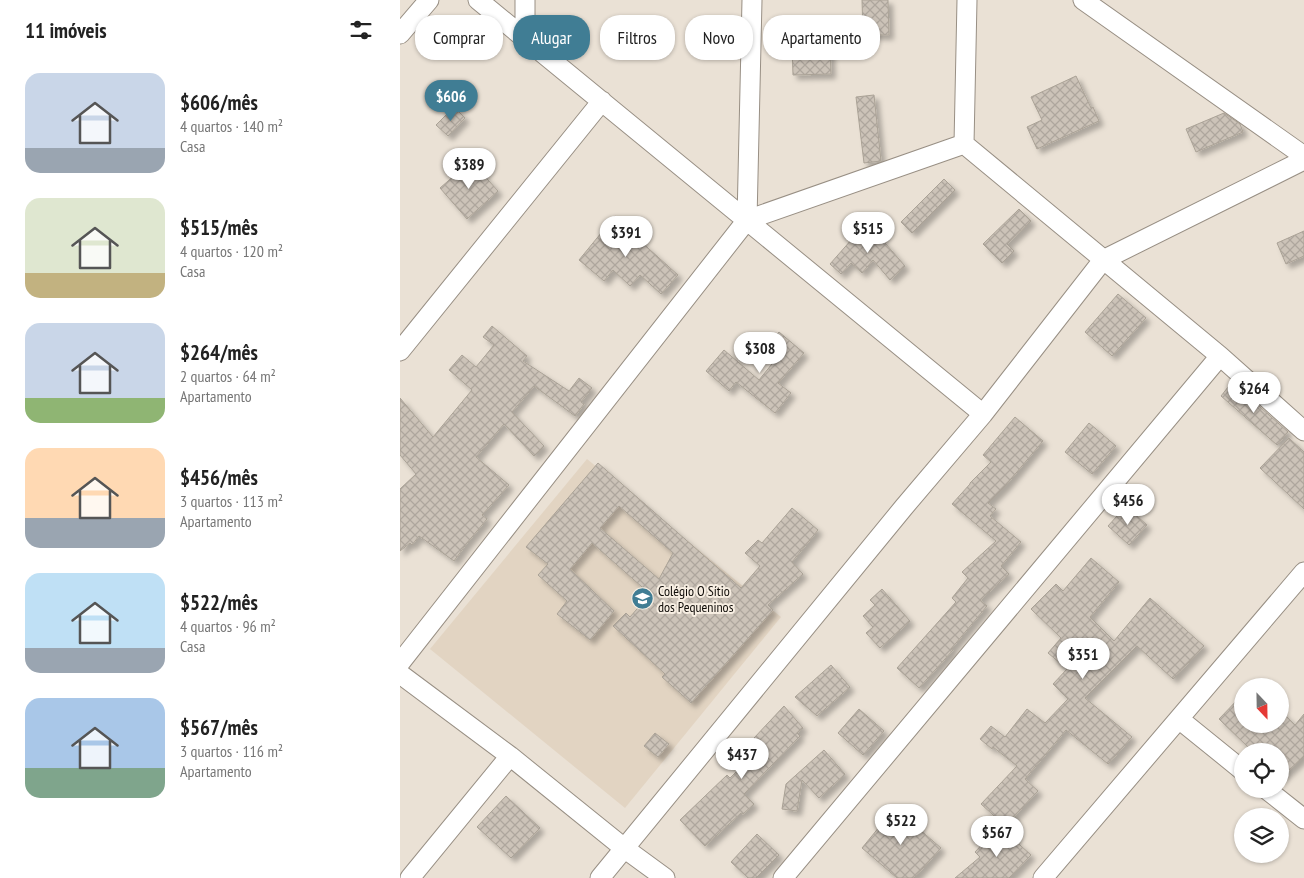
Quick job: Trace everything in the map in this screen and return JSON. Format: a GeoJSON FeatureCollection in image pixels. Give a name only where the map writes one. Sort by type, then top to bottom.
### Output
{"type":"FeatureCollection","features":[{"type":"Feature","properties":{"kind":"street"},"geometry":{"type":"LineString","coordinates":[[400,34],[429,0]]}},
{"type":"Feature","properties":{"kind":"street"},"geometry":{"type":"LineString","coordinates":[[478,0],[513,29]]}},
{"type":"Feature","properties":{"kind":"street"},"geometry":{"type":"LineString","coordinates":[[525,0],[525,15]]}},
{"type":"Feature","properties":{"kind":"street"},"geometry":{"type":"LineString","coordinates":[[747,220],[752,0]]}},
{"type":"Feature","properties":{"kind":"street"},"geometry":{"type":"LineString","coordinates":[[964,144],[967,0]]}},
{"type":"Feature","properties":{"kind":"street"},"geometry":{"type":"LineString","coordinates":[[600,878],[904,507],[983,414],[1103,260],[1304,158],[1083,0]]}},
{"type":"Feature","properties":{"kind":"street"},"geometry":{"type":"LineString","coordinates":[[551,60],[983,414]]}},
{"type":"Feature","properties":{"kind":"street"},"geometry":{"type":"LineString","coordinates":[[400,351],[602,101]]}},
{"type":"Feature","properties":{"kind":"street"},"geometry":{"type":"LineString","coordinates":[[400,663],[747,220],[964,144]]}},
{"type":"Feature","properties":{"kind":"street"},"geometry":{"type":"LineString","coordinates":[[964,144],[1220,356],[1304,430]]}},
{"type":"Feature","properties":{"kind":"street"},"geometry":{"type":"LineString","coordinates":[[783,878],[1220,356]]}},
{"type":"Feature","properties":{"kind":"street"},"geometry":{"type":"LineString","coordinates":[[1043,878],[1304,572]]}},
{"type":"Feature","properties":{"kind":"street"},"geometry":{"type":"LineString","coordinates":[[400,674],[510,756],[624,848],[665,878]]}},
{"type":"Feature","properties":{"kind":"street"},"geometry":{"type":"LineString","coordinates":[[1179,719],[1234,764]]}},
{"type":"Feature","properties":{"kind":"street"},"geometry":{"type":"LineString","coordinates":[[410,878],[510,756]]}},
{"type":"Feature","properties":{"kind":"street"},"geometry":{"type":"LineString","coordinates":[[1277,798],[1304,819]]}},
{"type":"Feature","properties":{"kind":"shaded area"},"geometry":{"type":"Polygon","coordinates":[[[587,459],[781,617],[625,808],[430,649],[587,459]]]}},
{"type":"Feature","properties":{"kind":"building"},"geometry":{"type":"Polygon","coordinates":[[[862,0],[888,0],[889,35],[880,35],[880,15],[862,15],[862,0]]]}},
{"type":"Feature","properties":{"kind":"building"},"geometry":{"type":"Polygon","coordinates":[[[792,60],[830,60],[831,74],[793,75],[792,60]]]}},
{"type":"Feature","properties":{"kind":"building"},"geometry":{"type":"Polygon","coordinates":[[[1076,76],[1099,121],[1037,149],[1027,127],[1042,120],[1031,97],[1076,76]]]}},
{"type":"Feature","properties":{"kind":"building"},"geometry":{"type":"Polygon","coordinates":[[[874,95],[881,161],[864,163],[856,97],[874,95]]]}},
{"type":"Feature","properties":{"kind":"building"},"geometry":{"type":"Polygon","coordinates":[[[454,107],[465,118],[448,136],[436,125],[454,107]]]}},
{"type":"Feature","properties":{"kind":"building"},"geometry":{"type":"Polygon","coordinates":[[[1224,113],[1240,124],[1243,132],[1196,152],[1186,129],[1224,113]]]}},
{"type":"Feature","properties":{"kind":"building"},"geometry":{"type":"Polygon","coordinates":[[[471,161],[498,191],[467,219],[440,188],[471,161]]]}},
{"type":"Feature","properties":{"kind":"building"},"geometry":{"type":"Polygon","coordinates":[[[944,179],[955,190],[912,233],[901,222],[944,179]]]}},
{"type":"Feature","properties":{"kind":"building"},"geometry":{"type":"Polygon","coordinates":[[[1019,209],[1031,221],[1007,244],[1014,251],[1002,263],[983,244],[1019,209]]]}},
{"type":"Feature","properties":{"kind":"building"},"geometry":{"type":"Polygon","coordinates":[[[615,216],[640,237],[638,239],[678,275],[661,294],[640,275],[630,286],[613,270],[604,281],[579,260],[615,216]]]}},
{"type":"Feature","properties":{"kind":"building"},"geometry":{"type":"Polygon","coordinates":[[[867,222],[905,266],[890,280],[873,260],[862,273],[851,263],[841,274],[830,264],[867,222]]]}},
{"type":"Feature","properties":{"kind":"building"},"geometry":{"type":"Polygon","coordinates":[[[1304,231],[1304,256],[1286,264],[1277,243],[1304,231]]]}},
{"type":"Feature","properties":{"kind":"building"},"geometry":{"type":"Polygon","coordinates":[[[1118,294],[1146,318],[1112,356],[1085,332],[1118,294]]]}},
{"type":"Feature","properties":{"kind":"building"},"geometry":{"type":"Polygon","coordinates":[[[492,326],[527,356],[523,361],[569,391],[579,378],[592,388],[581,402],[584,404],[575,416],[534,386],[512,412],[544,446],[534,456],[504,424],[476,457],[509,485],[482,515],[487,519],[454,561],[419,536],[412,545],[410,543],[400,551],[400,489],[416,474],[400,455],[400,398],[433,437],[472,390],[449,370],[462,355],[476,367],[494,345],[483,337],[492,326]]]}},
{"type":"Feature","properties":{"kind":"building"},"geometry":{"type":"Polygon","coordinates":[[[779,332],[804,353],[778,383],[791,393],[775,413],[736,382],[729,391],[706,371],[724,350],[759,380],[780,354],[768,344],[779,332]]]}},
{"type":"Feature","properties":{"kind":"building"},"geometry":{"type":"Polygon","coordinates":[[[1232,382],[1288,432],[1277,445],[1221,396],[1232,382]]]}},
{"type":"Feature","properties":{"kind":"building"},"geometry":{"type":"Polygon","coordinates":[[[1015,417],[1043,441],[1006,485],[988,503],[996,509],[990,516],[1021,542],[1001,566],[1009,574],[980,600],[987,606],[951,649],[953,650],[919,688],[897,668],[956,602],[952,598],[968,578],[962,572],[996,541],[952,504],[991,462],[983,455],[1015,417]]]}},
{"type":"Feature","properties":{"kind":"building"},"geometry":{"type":"Polygon","coordinates":[[[1089,423],[1116,446],[1092,474],[1065,452],[1089,423]]]}},
{"type":"Feature","properties":{"kind":"building"},"geometry":{"type":"Polygon","coordinates":[[[1289,438],[1304,452],[1304,509],[1260,468],[1289,438]]]}},
{"type":"Feature","properties":{"kind":"building"},"geometry":{"type":"Polygon","coordinates":[[[598,463],[741,588],[760,566],[745,553],[758,540],[762,543],[792,508],[818,530],[792,562],[803,574],[768,605],[773,610],[691,703],[662,677],[665,674],[613,626],[626,613],[630,617],[650,594],[592,543],[570,569],[614,611],[590,640],[557,614],[567,601],[538,575],[548,564],[526,547],[598,463]],[[619,506],[600,528],[659,579],[673,553],[619,506]]]}},
{"type":"Feature","properties":{"kind":"building"},"geometry":{"type":"Polygon","coordinates":[[[1126,506],[1147,525],[1129,545],[1108,526],[1126,506]]]}},
{"type":"Feature","properties":{"kind":"building"},"geometry":{"type":"Polygon","coordinates":[[[1091,558],[1119,582],[1090,617],[1114,641],[1150,598],[1204,646],[1173,679],[1137,646],[1085,698],[1132,737],[1108,764],[1066,730],[1025,779],[1038,791],[1005,826],[981,804],[1017,766],[980,739],[991,726],[1005,737],[1027,709],[1045,723],[1068,699],[1053,684],[1067,669],[1048,653],[1061,638],[1031,609],[1056,584],[1063,591],[1091,558]]]}},
{"type":"Feature","properties":{"kind":"building"},"geometry":{"type":"Polygon","coordinates":[[[882,589],[910,621],[880,648],[866,633],[873,627],[863,616],[875,605],[870,600],[882,589]]]}},
{"type":"Feature","properties":{"kind":"building"},"geometry":{"type":"Polygon","coordinates":[[[831,665],[850,687],[817,716],[795,697],[831,665]]]}},
{"type":"Feature","properties":{"kind":"building"},"geometry":{"type":"Polygon","coordinates":[[[1234,703],[1234,733],[1289,733],[1289,719],[1295,725],[1304,714],[1304,756],[1289,770],[1289,743],[1244,743],[1219,719],[1234,703]]]}},
{"type":"Feature","properties":{"kind":"building"},"geometry":{"type":"Polygon","coordinates":[[[784,706],[803,728],[797,733],[800,736],[744,794],[754,804],[743,814],[741,813],[705,846],[680,820],[727,775],[730,778],[762,746],[754,738],[784,706]]]}},
{"type":"Feature","properties":{"kind":"building"},"geometry":{"type":"Polygon","coordinates":[[[859,709],[884,731],[863,755],[838,733],[859,709]]]}},
{"type":"Feature","properties":{"kind":"building"},"geometry":{"type":"Polygon","coordinates":[[[655,733],[669,744],[658,757],[644,746],[655,733]]]}},
{"type":"Feature","properties":{"kind":"building"},"geometry":{"type":"Polygon","coordinates":[[[824,750],[845,774],[819,798],[802,780],[797,811],[782,809],[786,784],[824,750]]]}},
{"type":"Feature","properties":{"kind":"building"},"geometry":{"type":"Polygon","coordinates":[[[506,796],[540,828],[511,858],[477,827],[506,796]]]}},
{"type":"Feature","properties":{"kind":"building"},"geometry":{"type":"Polygon","coordinates":[[[895,808],[941,848],[914,878],[897,878],[862,848],[879,825],[895,808]]]}},
{"type":"Feature","properties":{"kind":"building"},"geometry":{"type":"Polygon","coordinates":[[[999,826],[1031,855],[1009,878],[955,878],[980,857],[975,852],[999,826]]]}},
{"type":"Feature","properties":{"kind":"building"},"geometry":{"type":"Polygon","coordinates":[[[757,834],[779,855],[756,878],[748,878],[731,862],[757,834]]]}},
{"type":"Feature","properties":{"kind":"place","name":"Colégio O Sítio dos Pequeninos"},"geometry":{"type":"Point","coordinates":[642,599]}}]}
